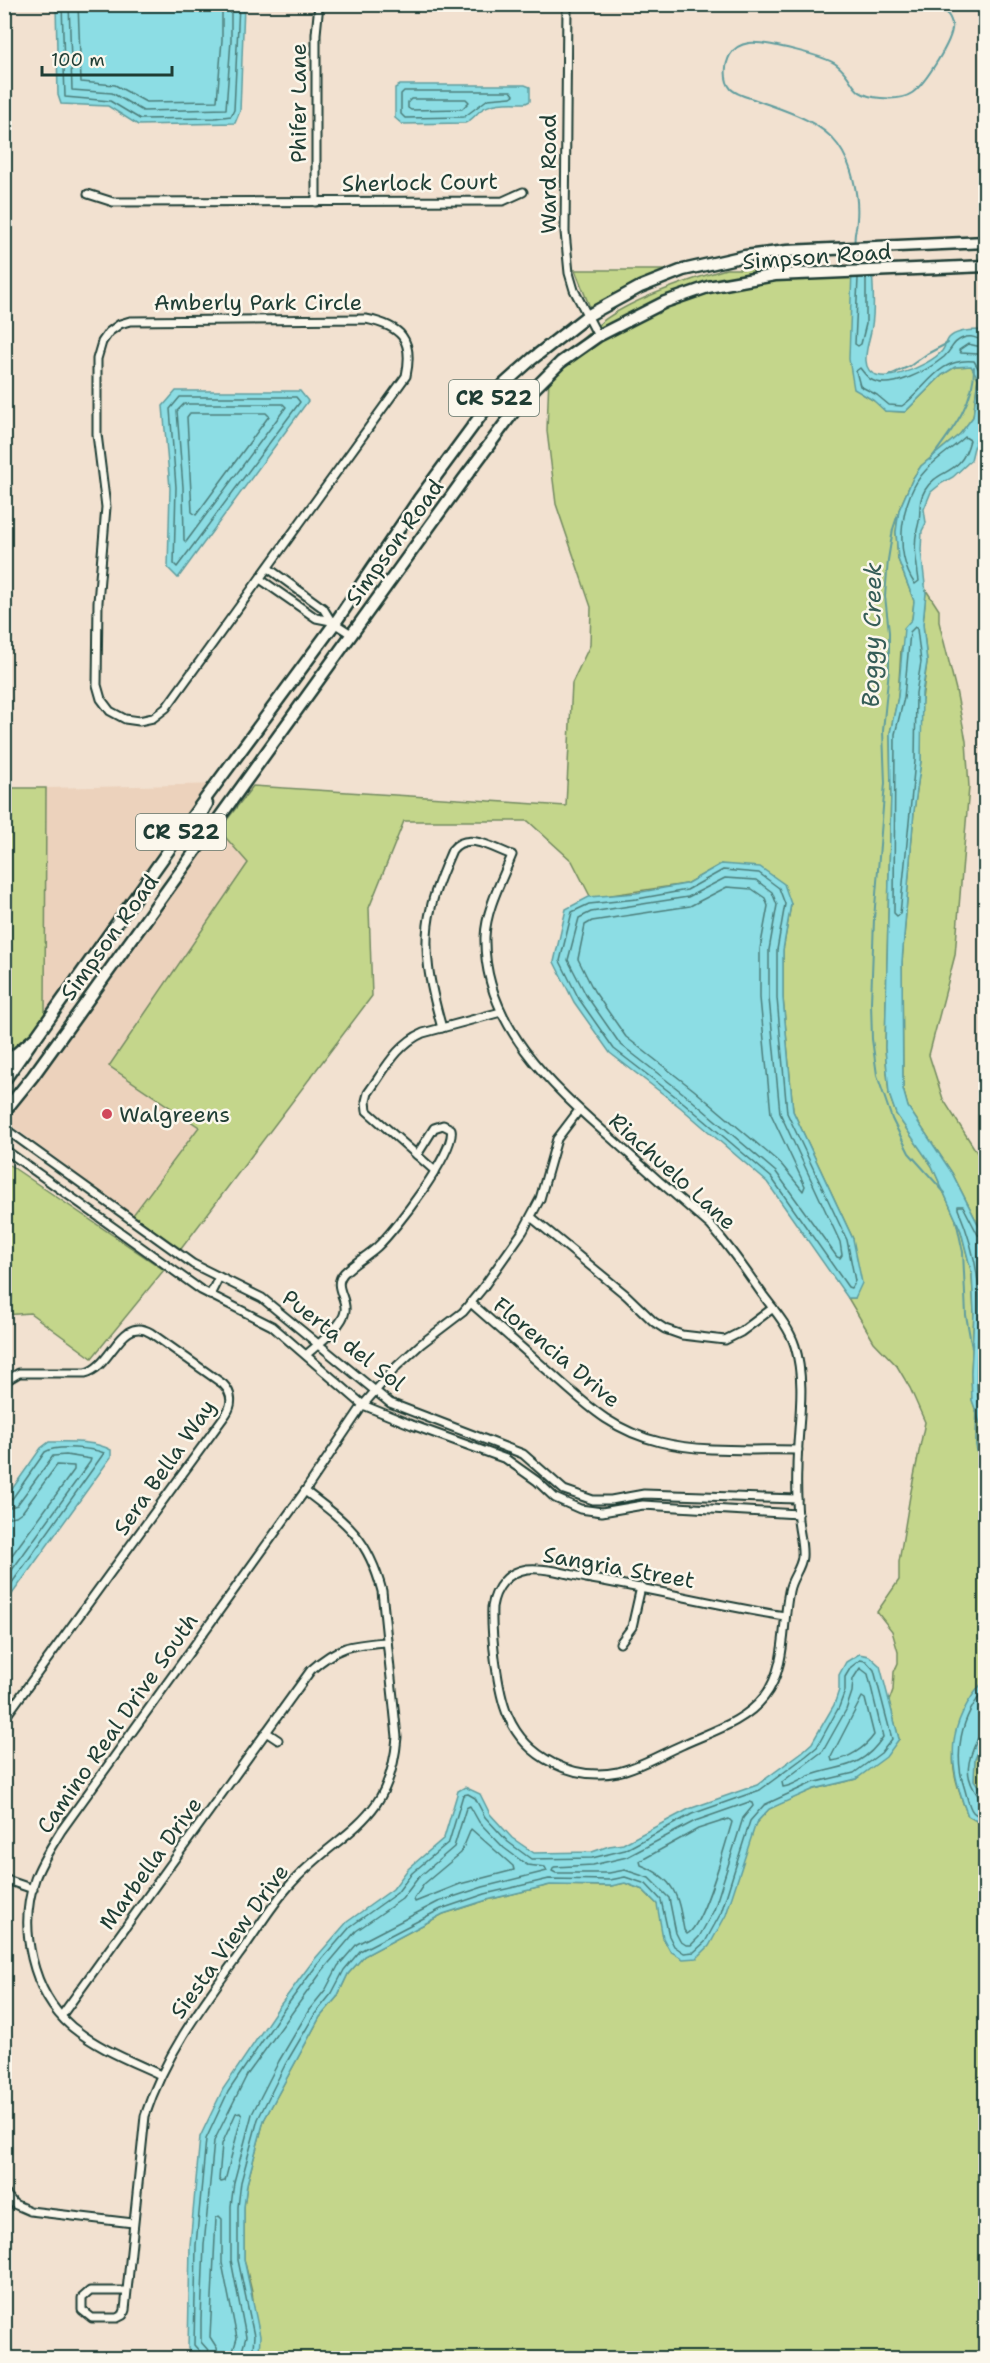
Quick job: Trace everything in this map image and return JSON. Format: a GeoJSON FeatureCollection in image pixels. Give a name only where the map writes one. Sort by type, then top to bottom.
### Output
{"type":"FeatureCollection","features":[{"type":"Feature","properties":{"kind":"main road","name":"Simpson Road"},"geometry":{"type":"LineString","coordinates":[[4,1081],[420,499],[504,384],[532,358],[587,316],[640,287],[684,270],[745,256],[814,249],[986,242]]}},
{"type":"Feature","properties":{"kind":"main road","name":"Simpson Road"},"geometry":{"type":"LineString","coordinates":[[4,1112],[33,1076],[521,402],[561,362],[598,336],[665,302],[708,287],[775,275],[986,266]]}},
{"type":"Feature","properties":{"kind":"main road"},"geometry":{"type":"LineString","coordinates":[[204,837],[200,825],[203,809],[225,780],[235,760]]}},
{"type":"Feature","properties":{"kind":"main road","name":"CR 522"},"geometry":{"type":"LineString","coordinates":[[4,1064],[36,1037]]}},
{"type":"Feature","properties":{"kind":"street","name":"Phifer Lane"},"geometry":{"type":"LineString","coordinates":[[316,202],[316,34],[319,4]]}},
{"type":"Feature","properties":{"kind":"street","name":"Ward Road"},"geometry":{"type":"LineString","coordinates":[[567,4],[565,232],[568,273],[598,336]]}},
{"type":"Feature","properties":{"kind":"street","name":"Sherlock Court"},"geometry":{"type":"LineString","coordinates":[[88,194],[113,202],[316,202],[503,201],[523,192]]}},
{"type":"Feature","properties":{"kind":"street","name":"Amberly Park Circle"},"geometry":{"type":"LineString","coordinates":[[366,319],[387,323],[401,335],[408,347],[410,360],[406,376],[268,568],[166,708],[153,718],[139,721],[125,719],[111,711],[101,699],[97,685],[98,602],[106,507],[97,434],[97,359],[102,342],[109,332],[120,324],[130,321],[366,319]]}},
{"type":"Feature","properties":{"kind":"street"},"geometry":{"type":"LineString","coordinates":[[268,568],[323,608],[333,622]]}},
{"type":"Feature","properties":{"kind":"street"},"geometry":{"type":"LineString","coordinates":[[260,579],[316,618],[333,622],[351,634]]}},
{"type":"Feature","properties":{"kind":"street","name":"Riachuelo Lane"},"geometry":{"type":"LineString","coordinates":[[442,1028],[432,992],[428,961],[428,933],[435,892],[452,850],[457,843],[466,840],[512,855],[490,912],[485,935],[486,959],[493,992],[501,1012],[536,1065],[559,1091],[710,1225],[730,1247],[773,1308],[794,1344],[800,1368],[801,1389],[797,1499],[800,1534]]}},
{"type":"Feature","properties":{"kind":"street"},"geometry":{"type":"LineString","coordinates":[[435,1171],[367,1111],[368,1093],[401,1047],[410,1039],[501,1012]]}},
{"type":"Feature","properties":{"kind":"street","name":"Camino Real Drive South"},"geometry":{"type":"LineString","coordinates":[[161,2075],[99,2046],[71,2026],[51,2002],[43,1986],[30,1951],[29,1903],[49,1850],[61,1830],[305,1491],[363,1405],[413,1351],[463,1312],[516,1241],[540,1199],[557,1138],[579,1110]]}},
{"type":"Feature","properties":{"kind":"street"},"geometry":{"type":"LineString","coordinates":[[306,1355],[333,1330],[346,1310],[339,1279],[351,1266],[376,1248],[396,1227],[435,1171],[451,1140],[451,1130],[443,1125],[434,1128],[417,1155]]}},
{"type":"Feature","properties":{"kind":"street","name":"Puerta del Sol"},"geometry":{"type":"LineString","coordinates":[[4,1128],[193,1264],[262,1298],[390,1403],[523,1454],[564,1490],[593,1500],[612,1500],[644,1494],[797,1499]]}},
{"type":"Feature","properties":{"kind":"street","name":"Puerta del Sol"},"geometry":{"type":"LineString","coordinates":[[4,1149],[154,1258],[210,1295],[272,1326],[363,1405],[506,1459],[537,1481],[555,1498],[580,1509],[603,1512],[643,1505],[798,1514]]}},
{"type":"Feature","properties":{"kind":"street"},"geometry":{"type":"LineString","coordinates":[[531,1217],[665,1329],[682,1335],[725,1340],[741,1332],[773,1308]]}},
{"type":"Feature","properties":{"kind":"street"},"geometry":{"type":"LineString","coordinates":[[210,1295],[219,1277]]}},
{"type":"Feature","properties":{"kind":"street","name":"Florencia Drive"},"geometry":{"type":"LineString","coordinates":[[471,1303],[580,1401],[607,1420],[631,1432],[660,1442],[688,1447],[798,1450]]}},
{"type":"Feature","properties":{"kind":"street","name":"Sera Bella Way"},"geometry":{"type":"LineString","coordinates":[[4,1382],[19,1373],[94,1371],[101,1366],[124,1334],[139,1329],[151,1333],[223,1384],[231,1400],[226,1414],[4,1719]]}},
{"type":"Feature","properties":{"kind":"street","name":"Siesta View Drive"},"geometry":{"type":"LineString","coordinates":[[126,2291],[90,2291],[82,2298],[82,2310],[92,2318],[117,2318],[123,2315],[125,2310],[145,2116],[173,2050],[196,2013],[287,1888],[306,1868],[346,1838],[379,1802],[390,1778],[395,1758],[397,1737],[382,1591],[376,1568],[364,1544],[347,1523],[305,1491]]}},
{"type":"Feature","properties":{"kind":"street","name":"Sangria Street"},"geometry":{"type":"LineString","coordinates":[[785,1616],[641,1587],[531,1569],[520,1571],[509,1577],[497,1590],[492,1612],[500,1691],[515,1729],[544,1759],[579,1772],[599,1774],[629,1769],[748,1714],[764,1698],[775,1679],[790,1585],[802,1558],[800,1534]]}},
{"type":"Feature","properties":{"kind":"street"},"geometry":{"type":"LineString","coordinates":[[620,1643],[632,1628],[641,1587]]}},
{"type":"Feature","properties":{"kind":"street","name":"Marbella Drive"},"geometry":{"type":"LineString","coordinates":[[62,2015],[311,1670],[328,1655],[342,1648],[356,1644],[387,1642]]}},
{"type":"Feature","properties":{"kind":"street"},"geometry":{"type":"LineString","coordinates":[[266,1732],[278,1740]]}},
{"type":"Feature","properties":{"kind":"street"},"geometry":{"type":"LineString","coordinates":[[4,1879],[33,1889]]}},
{"type":"Feature","properties":{"kind":"street"},"geometry":{"type":"LineString","coordinates":[[6,2198],[21,2209],[30,2211],[133,2223]]}},
{"type":"Feature","properties":{"kind":"shaded area"},"geometry":{"type":"Polygon","coordinates":[[[224,784],[100,957],[45,1016],[46,788],[224,784]]]}},
{"type":"Feature","properties":{"kind":"shaded area"},"geometry":{"type":"Polygon","coordinates":[[[236,784],[253,786],[219,830],[248,862],[109,1066],[199,1127],[133,1215],[4,1120],[60,1044],[107,963],[236,784]]]}},
{"type":"Feature","properties":{"kind":"green space"},"geometry":{"type":"Polygon","coordinates":[[[726,269],[852,269],[861,393],[881,405],[885,411],[905,412],[942,375],[955,367],[972,366],[978,378],[973,417],[960,434],[921,466],[899,510],[896,532],[898,559],[914,601],[912,619],[901,650],[898,697],[890,733],[891,791],[885,1048],[889,1094],[896,1114],[932,1166],[961,1231],[972,1274],[974,1313],[972,1399],[982,1429],[985,1458],[981,1474],[986,1484],[986,1680],[975,1695],[960,1726],[954,1752],[954,1764],[958,1789],[968,1816],[985,1826],[985,2358],[250,2358],[259,2353],[252,2292],[244,2259],[244,2207],[247,2184],[264,2120],[320,2017],[337,1997],[348,1974],[364,1956],[443,1914],[487,1900],[550,1885],[611,1886],[625,1883],[643,1890],[657,1904],[756,1823],[769,1809],[814,1789],[856,1779],[899,1739],[889,1701],[893,1690],[894,1672],[898,1663],[898,1652],[892,1631],[877,1612],[899,1580],[899,1562],[925,1422],[897,1366],[874,1342],[848,1298],[855,1298],[853,1239],[793,1111],[783,998],[783,950],[791,904],[721,864],[686,884],[591,898],[572,861],[528,821],[404,821],[369,908],[372,996],[181,1249],[133,1215],[199,1127],[109,1066],[248,863],[219,830],[253,786],[566,806],[572,683],[590,645],[591,607],[556,504],[547,431],[549,374],[585,336],[625,307],[659,292],[726,269]]]}},
{"type":"Feature","properties":{"kind":"green space"},"geometry":{"type":"Polygon","coordinates":[[[575,270],[691,270],[591,310],[575,270]]]}},
{"type":"Feature","properties":{"kind":"green space"},"geometry":{"type":"Polygon","coordinates":[[[926,590],[939,610],[939,622],[966,741],[969,787],[955,955],[929,1055],[943,1099],[985,1165],[985,1238],[952,1173],[908,1107],[903,1089],[902,962],[914,811],[921,761],[921,707],[927,662],[923,624],[926,590]]]}},
{"type":"Feature","properties":{"kind":"green space"},"geometry":{"type":"Polygon","coordinates":[[[5,788],[46,788],[45,1016],[25,1044],[5,1058],[5,788]]]}},
{"type":"Feature","properties":{"kind":"green space"},"geometry":{"type":"Polygon","coordinates":[[[5,1162],[164,1270],[92,1358],[30,1313],[5,1315],[5,1162]]]}},
{"type":"Feature","properties":{"kind":"green space"},"geometry":{"type":"Polygon","coordinates":[[[985,1736],[985,1796],[974,1781],[975,1759],[985,1736]]]}},
{"type":"Feature","properties":{"kind":"water"},"geometry":{"type":"Polygon","coordinates":[[[56,5],[244,5],[240,111],[235,123],[138,125],[108,106],[61,104],[58,95],[56,5]]]}},
{"type":"Feature","properties":{"kind":"water"},"geometry":{"type":"Polygon","coordinates":[[[400,85],[525,85],[530,87],[530,101],[491,105],[465,123],[402,124],[395,118],[395,88],[400,85]]]}},
{"type":"Feature","properties":{"kind":"water"},"geometry":{"type":"Polygon","coordinates":[[[852,269],[872,269],[873,311],[866,352],[869,371],[877,375],[888,376],[914,369],[936,357],[949,338],[959,332],[979,330],[985,337],[985,419],[976,439],[971,460],[953,477],[931,492],[924,509],[926,523],[922,531],[921,550],[926,593],[923,624],[927,662],[922,693],[921,761],[914,811],[902,962],[903,1089],[908,1107],[952,1173],[985,1238],[985,1458],[982,1429],[972,1400],[974,1313],[972,1274],[961,1231],[932,1166],[896,1114],[889,1094],[885,1048],[891,791],[890,733],[898,697],[904,628],[912,619],[914,601],[898,559],[896,532],[899,510],[921,466],[960,434],[973,417],[978,378],[971,366],[955,367],[942,375],[905,412],[885,411],[873,400],[854,389],[849,359],[852,269]]]}},
{"type":"Feature","properties":{"kind":"water"},"geometry":{"type":"Polygon","coordinates":[[[176,391],[300,391],[308,401],[178,578],[168,568],[170,488],[163,406],[176,391]]]}},
{"type":"Feature","properties":{"kind":"water"},"geometry":{"type":"Polygon","coordinates":[[[721,864],[760,867],[784,884],[791,904],[783,950],[783,998],[793,1111],[853,1239],[862,1283],[855,1298],[848,1298],[767,1182],[680,1107],[610,1053],[574,1002],[554,962],[566,909],[589,897],[636,893],[686,884],[721,864]]]}},
{"type":"Feature","properties":{"kind":"water"},"geometry":{"type":"Polygon","coordinates":[[[49,1442],[81,1442],[97,1445],[111,1450],[111,1457],[5,1604],[5,1499],[41,1448],[49,1442]]]}},
{"type":"Feature","properties":{"kind":"water"},"geometry":{"type":"Polygon","coordinates":[[[985,1458],[985,1484],[981,1474],[985,1458]]]}},
{"type":"Feature","properties":{"kind":"water"},"geometry":{"type":"Polygon","coordinates":[[[859,1654],[869,1656],[880,1666],[899,1739],[886,1757],[856,1779],[814,1789],[769,1809],[756,1823],[726,1915],[709,1946],[697,1958],[683,1959],[670,1951],[663,1938],[657,1904],[643,1890],[625,1883],[611,1886],[550,1885],[487,1900],[443,1914],[364,1956],[348,1974],[337,1997],[320,2017],[264,2120],[247,2184],[244,2207],[244,2259],[260,2336],[259,2353],[250,2358],[199,2358],[188,2349],[190,2245],[200,2137],[223,2089],[278,2008],[313,1961],[347,1922],[393,1889],[408,1869],[444,1838],[458,1791],[465,1787],[480,1794],[490,1814],[512,1838],[534,1853],[592,1852],[623,1844],[689,1809],[757,1785],[802,1752],[812,1743],[834,1705],[839,1690],[839,1675],[846,1662],[859,1654]]]}},
{"type":"Feature","properties":{"kind":"water"},"geometry":{"type":"Polygon","coordinates":[[[985,1680],[985,1736],[975,1759],[974,1780],[985,1796],[985,1826],[968,1816],[956,1779],[954,1745],[963,1712],[985,1680]]]}},
{"type":"Feature","properties":{"kind":"waterway","name":"Boggy Creek"},"geometry":{"type":"LineString","coordinates":[[855,245],[856,190],[851,170],[838,145],[811,122],[733,91],[726,77],[728,59],[741,45],[757,43],[781,47],[831,61],[863,94],[885,98],[905,96],[912,93],[931,71],[952,31],[950,17],[935,4]]}},
{"type":"Feature","properties":{"kind":"waterway","name":"Boggy Creek"},"geometry":{"type":"LineString","coordinates":[[855,251],[857,269]]}},
{"type":"Feature","properties":{"kind":"waterway","name":"Boggy Creek"},"geometry":{"type":"LineString","coordinates":[[888,376],[910,366],[948,343]]}},
{"type":"Feature","properties":{"kind":"waterway","name":"Boggy Creek"},"geometry":{"type":"LineString","coordinates":[[930,460],[966,405],[974,367]]}},
{"type":"Feature","properties":{"kind":"waterway","name":"Boggy Creek"},"geometry":{"type":"LineString","coordinates":[[898,514],[888,560],[885,596],[889,632],[889,669],[883,731],[885,783],[874,919],[872,1039],[877,1075],[892,1119],[909,1153],[945,1193]]}},
{"type":"Feature","properties":{"kind":"waterway","name":"Boggy Creek"},"geometry":{"type":"LineString","coordinates":[[956,1220],[963,1252],[966,1315],[972,1348]]}},
{"type":"Feature","properties":{"kind":"waterway","name":"Boggy Creek"},"geometry":{"type":"LineString","coordinates":[[977,1410],[976,1445],[986,1490]]}},
{"type":"Feature","properties":{"kind":"place","name":"Walgreens"},"geometry":{"type":"Point","coordinates":[107,1114]}}]}
